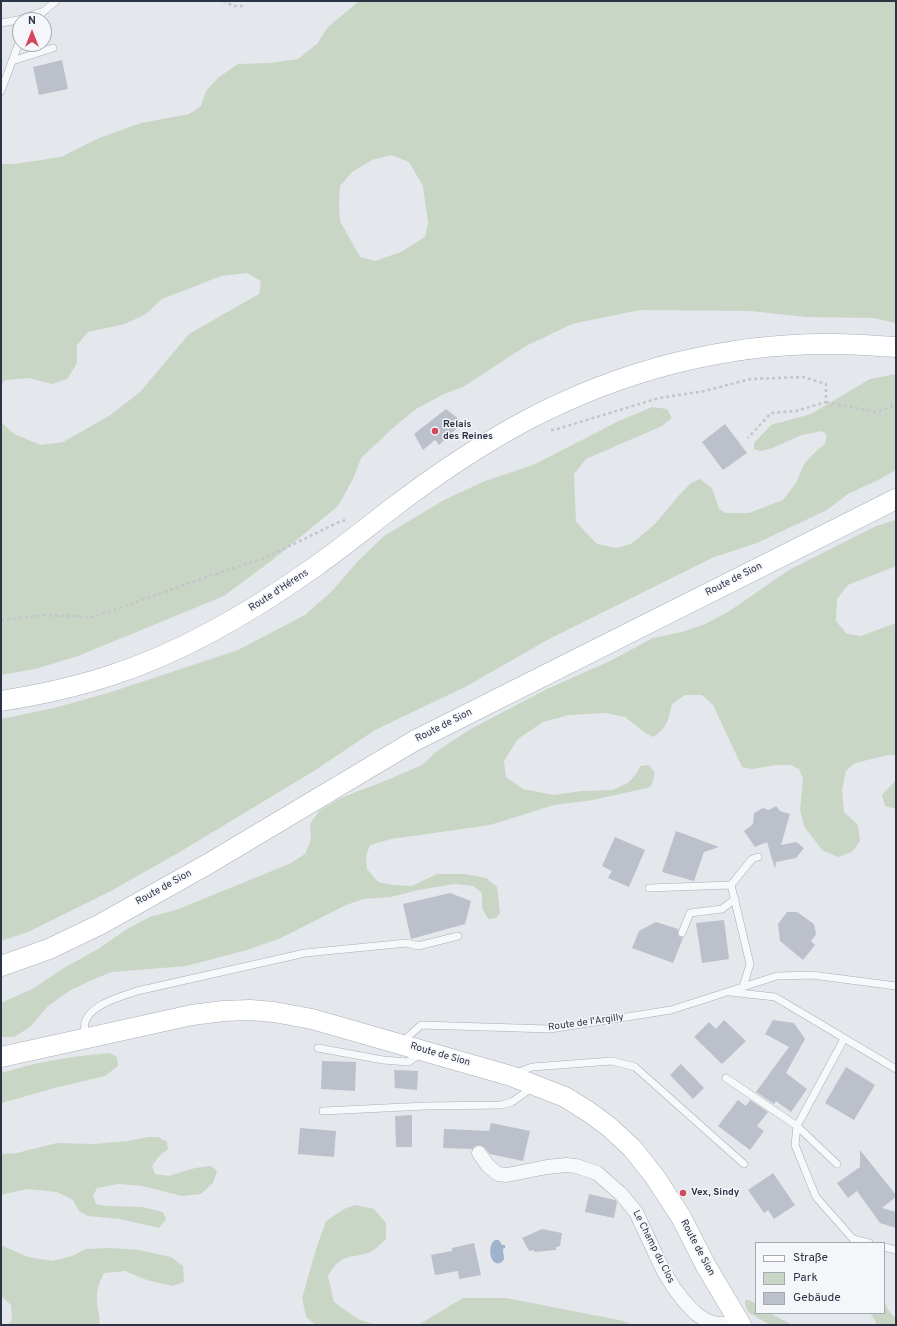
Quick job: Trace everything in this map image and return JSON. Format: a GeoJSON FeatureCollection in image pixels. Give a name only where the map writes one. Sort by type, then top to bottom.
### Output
{"type":"FeatureCollection","features":[{"type":"Feature","properties":{"kind":"main road"},"geometry":{"type":"LineString","coordinates":[[527,420],[570,399],[629,376],[686,360],[759,348],[801,345],[834,344],[896,347]]}},
{"type":"Feature","properties":{"kind":"main road","name":"Route d'Hérens"},"geometry":{"type":"LineString","coordinates":[[1,701],[60,690],[112,675],[162,656],[218,629],[285,588],[317,566],[425,484],[467,456],[527,420]]}},
{"type":"Feature","properties":{"kind":"main road","name":"Route de Sion"},"geometry":{"type":"LineString","coordinates":[[1,966],[49,948],[101,924],[208,864],[414,741],[896,499]]}},
{"type":"Feature","properties":{"kind":"main road","name":"Route de Sion"},"geometry":{"type":"LineString","coordinates":[[1,1057],[192,1015],[223,1011],[250,1010],[274,1012],[312,1019],[511,1076],[565,1097],[608,1126],[632,1148],[655,1177],[681,1217],[706,1266],[741,1324]]}},
{"type":"Feature","properties":{"kind":"street","name":"Le Champ du Clos"},"geometry":{"type":"LineString","coordinates":[[479,1153],[488,1166],[498,1174],[507,1175],[547,1167],[566,1165],[576,1166],[597,1174],[621,1194],[636,1212],[663,1270],[684,1301],[707,1321],[717,1324],[741,1324]]}},
{"type":"Feature","properties":{"kind":"lane"},"geometry":{"type":"LineString","coordinates":[[1,23],[18,20],[44,11],[56,1]]}},
{"type":"Feature","properties":{"kind":"lane"},"geometry":{"type":"LineString","coordinates":[[12,61],[53,48]]}},
{"type":"Feature","properties":{"kind":"lane"},"geometry":{"type":"LineString","coordinates":[[1,91],[15,52]]}},
{"type":"Feature","properties":{"kind":"lane"},"geometry":{"type":"LineString","coordinates":[[649,888],[731,885],[752,859],[758,857]]}},
{"type":"Feature","properties":{"kind":"lane"},"geometry":{"type":"LineString","coordinates":[[731,885],[750,964],[743,987]]}},
{"type":"Feature","properties":{"kind":"lane"},"geometry":{"type":"LineString","coordinates":[[682,933],[690,913],[722,909],[735,899]]}},
{"type":"Feature","properties":{"kind":"lane"},"geometry":{"type":"LineString","coordinates":[[85,1038],[85,1022],[88,1016],[94,1010],[114,998],[305,953],[407,943],[418,946],[458,936]]}},
{"type":"Feature","properties":{"kind":"lane","name":"Route de l'Argilly"},"geometry":{"type":"LineString","coordinates":[[400,1044],[421,1025],[550,1029],[671,1010],[777,976],[812,975],[896,986]]}},
{"type":"Feature","properties":{"kind":"lane","name":"Route de l'Argilly"},"geometry":{"type":"LineString","coordinates":[[728,992],[775,997],[896,1069]]}},
{"type":"Feature","properties":{"kind":"lane"},"geometry":{"type":"LineString","coordinates":[[844,1039],[797,1126],[795,1146],[816,1197],[853,1239],[865,1242]]}},
{"type":"Feature","properties":{"kind":"lane"},"geometry":{"type":"LineString","coordinates":[[318,1048],[383,1060],[408,1062],[423,1051]]}},
{"type":"Feature","properties":{"kind":"lane"},"geometry":{"type":"LineString","coordinates":[[511,1076],[532,1067],[612,1061],[636,1067],[744,1164]]}},
{"type":"Feature","properties":{"kind":"lane"},"geometry":{"type":"LineString","coordinates":[[726,1078],[797,1126],[837,1164]]}},
{"type":"Feature","properties":{"kind":"lane"},"geometry":{"type":"LineString","coordinates":[[323,1111],[501,1104],[512,1102],[535,1085]]}},
{"type":"Feature","properties":{"kind":"lane"},"geometry":{"type":"LineString","coordinates":[[885,1247],[896,1250]]}},
{"type":"Feature","properties":{"kind":"path"},"geometry":{"type":"LineString","coordinates":[[223,1],[234,6],[244,6]]}},
{"type":"Feature","properties":{"kind":"path"},"geometry":{"type":"LineString","coordinates":[[527,420],[532,428],[554,430],[659,398],[705,391],[750,379],[803,377],[826,384],[826,402]]}},
{"type":"Feature","properties":{"kind":"path"},"geometry":{"type":"LineString","coordinates":[[748,438],[771,413],[796,411],[826,402],[875,412],[896,406]]}},
{"type":"Feature","properties":{"kind":"path"},"geometry":{"type":"LineString","coordinates":[[1,620],[41,614],[94,617],[266,557],[346,520]]}},
{"type":"Feature","properties":{"kind":"green space"},"geometry":{"type":"Polygon","coordinates":[[[359,1],[896,1],[896,323],[874,318],[807,317],[750,311],[640,310],[572,324],[526,346],[463,387],[444,394],[416,409],[361,458],[353,479],[338,506],[275,558],[224,596],[78,656],[35,669],[1,675],[1,422],[14,434],[41,445],[63,442],[109,416],[140,392],[189,334],[259,294],[261,281],[247,273],[221,276],[162,299],[146,314],[125,324],[88,332],[77,345],[77,363],[67,379],[52,384],[29,378],[5,380],[1,386],[1,164],[14,164],[61,157],[99,138],[141,123],[189,114],[201,106],[206,91],[219,77],[238,64],[270,63],[298,59],[317,44],[328,27],[359,1]],[[391,155],[372,160],[352,172],[340,186],[340,221],[360,257],[375,261],[401,252],[425,237],[428,223],[423,186],[409,162],[391,155]]]}},
{"type":"Feature","properties":{"kind":"green space"},"geometry":{"type":"Polygon","coordinates":[[[896,374],[896,470],[848,494],[827,510],[757,543],[714,557],[549,639],[467,686],[375,730],[314,771],[178,853],[111,891],[28,932],[1,941],[1,719],[54,708],[108,693],[238,650],[305,615],[332,591],[357,562],[384,536],[444,500],[485,481],[533,465],[619,421],[652,407],[667,409],[672,418],[662,426],[586,459],[574,474],[576,522],[597,544],[616,548],[631,544],[655,524],[691,483],[700,479],[712,488],[719,509],[726,513],[749,513],[783,500],[796,483],[804,464],[818,449],[825,444],[827,435],[822,431],[802,435],[770,449],[760,451],[754,449],[754,443],[771,425],[811,414],[870,379],[896,374]]]}},
{"type":"Feature","properties":{"kind":"green space"},"geometry":{"type":"Polygon","coordinates":[[[896,520],[896,566],[848,585],[837,599],[836,621],[847,634],[861,636],[896,623],[896,755],[888,755],[855,763],[846,771],[842,790],[844,812],[858,825],[860,841],[852,852],[838,857],[822,850],[804,826],[800,810],[803,779],[799,769],[791,765],[776,765],[752,769],[742,767],[713,705],[702,695],[685,695],[672,704],[665,726],[653,737],[625,717],[605,713],[569,715],[543,722],[518,739],[504,761],[506,777],[523,789],[554,795],[582,791],[613,790],[629,782],[637,773],[640,766],[649,765],[655,773],[651,787],[593,800],[554,805],[490,825],[391,839],[370,845],[366,856],[367,869],[378,882],[393,885],[412,886],[437,874],[465,874],[486,878],[497,887],[500,913],[496,918],[488,919],[482,908],[482,893],[473,886],[455,884],[418,890],[391,897],[364,899],[346,905],[281,938],[247,950],[186,966],[112,972],[69,991],[47,1007],[30,1027],[14,1037],[1,1037],[1,1003],[34,988],[62,969],[98,949],[127,929],[150,917],[176,910],[289,864],[305,854],[311,840],[310,824],[319,811],[341,798],[422,765],[437,751],[469,730],[547,689],[610,661],[653,638],[682,632],[705,624],[728,612],[789,570],[876,526],[896,520]]]}},
{"type":"Feature","properties":{"kind":"green space"},"geometry":{"type":"Polygon","coordinates":[[[896,780],[896,809],[885,806],[882,795],[896,780]]]}},
{"type":"Feature","properties":{"kind":"green space"},"geometry":{"type":"Polygon","coordinates":[[[109,1053],[117,1057],[118,1066],[105,1076],[58,1087],[1,1104],[1,1073],[34,1064],[72,1057],[109,1053]]]}},
{"type":"Feature","properties":{"kind":"green space"},"geometry":{"type":"Polygon","coordinates":[[[148,1137],[158,1137],[167,1142],[168,1149],[158,1157],[152,1166],[155,1174],[169,1176],[195,1168],[211,1166],[217,1171],[213,1183],[201,1194],[182,1196],[142,1186],[118,1184],[97,1188],[93,1196],[96,1204],[107,1206],[142,1207],[163,1212],[166,1219],[159,1228],[120,1219],[88,1216],[79,1211],[73,1200],[57,1192],[27,1189],[1,1195],[1,1154],[17,1153],[57,1143],[94,1144],[128,1141],[148,1137]]]}},
{"type":"Feature","properties":{"kind":"green space"},"geometry":{"type":"Polygon","coordinates":[[[355,1205],[374,1209],[386,1223],[386,1239],[370,1252],[341,1260],[328,1276],[334,1302],[358,1319],[376,1325],[316,1325],[306,1317],[302,1298],[316,1249],[326,1221],[344,1209],[355,1205]]]}},
{"type":"Feature","properties":{"kind":"green space"},"geometry":{"type":"Polygon","coordinates":[[[1,1245],[28,1257],[53,1261],[72,1256],[86,1249],[111,1248],[139,1250],[171,1257],[183,1266],[184,1282],[172,1286],[147,1280],[125,1271],[104,1273],[99,1283],[97,1295],[97,1305],[100,1319],[99,1325],[8,1325],[12,1320],[11,1305],[1,1296],[1,1245]]]}},
{"type":"Feature","properties":{"kind":"green space"},"geometry":{"type":"Polygon","coordinates":[[[463,1298],[506,1298],[624,1321],[632,1325],[418,1325],[463,1298]]]}},
{"type":"Feature","properties":{"kind":"green space"},"geometry":{"type":"Polygon","coordinates":[[[745,1300],[749,1300],[755,1303],[755,1314],[772,1314],[792,1325],[770,1325],[748,1312],[745,1300]]]}},
{"type":"Feature","properties":{"kind":"green space"},"geometry":{"type":"Polygon","coordinates":[[[885,1304],[888,1310],[896,1318],[896,1325],[876,1325],[876,1322],[871,1314],[885,1314],[885,1304]]]}},
{"type":"Feature","properties":{"kind":"water"},"geometry":{"type":"Polygon","coordinates":[[[495,1240],[499,1240],[502,1245],[505,1245],[505,1248],[503,1249],[504,1259],[499,1263],[494,1262],[491,1256],[490,1250],[495,1240]]]}},
{"type":"Feature","properties":{"kind":"building"},"geometry":{"type":"Polygon","coordinates":[[[62,60],[68,89],[39,95],[33,67],[62,60]]]}},
{"type":"Feature","properties":{"kind":"building","name":"Relais des Reines"},"geometry":{"type":"Polygon","coordinates":[[[446,409],[460,420],[453,425],[456,429],[439,445],[435,440],[423,450],[414,434],[446,409]]]}},
{"type":"Feature","properties":{"kind":"building"},"geometry":{"type":"Polygon","coordinates":[[[725,424],[747,453],[723,470],[702,442],[725,424]]]}},
{"type":"Feature","properties":{"kind":"building"},"geometry":{"type":"Polygon","coordinates":[[[776,806],[780,811],[790,814],[781,845],[796,842],[804,848],[796,858],[776,862],[775,869],[767,842],[755,847],[744,831],[753,824],[754,813],[763,808],[769,810],[776,806]]]}},
{"type":"Feature","properties":{"kind":"building"},"geometry":{"type":"Polygon","coordinates":[[[676,831],[719,847],[704,852],[694,881],[662,872],[676,831]]]}},
{"type":"Feature","properties":{"kind":"building"},"geometry":{"type":"Polygon","coordinates":[[[615,837],[645,850],[629,887],[608,878],[612,871],[602,866],[615,837]]]}},
{"type":"Feature","properties":{"kind":"building"},"geometry":{"type":"Polygon","coordinates":[[[450,893],[471,901],[465,924],[411,939],[403,904],[450,893]]]}},
{"type":"Feature","properties":{"kind":"building"},"geometry":{"type":"Polygon","coordinates":[[[787,912],[797,912],[814,924],[816,934],[811,941],[815,945],[803,960],[780,941],[778,924],[787,912]]]}},
{"type":"Feature","properties":{"kind":"building"},"geometry":{"type":"Polygon","coordinates":[[[724,920],[729,959],[702,963],[696,923],[724,920]]]}},
{"type":"Feature","properties":{"kind":"building"},"geometry":{"type":"Polygon","coordinates":[[[656,922],[678,929],[678,936],[683,938],[673,963],[632,948],[639,931],[656,922]]]}},
{"type":"Feature","properties":{"kind":"building"},"geometry":{"type":"Polygon","coordinates":[[[724,1020],[746,1041],[722,1064],[694,1037],[709,1022],[716,1029],[724,1020]]]}},
{"type":"Feature","properties":{"kind":"building"},"geometry":{"type":"Polygon","coordinates":[[[773,1020],[794,1023],[805,1039],[786,1073],[807,1089],[791,1112],[776,1101],[774,1104],[756,1092],[789,1047],[765,1034],[773,1020]]]}},
{"type":"Feature","properties":{"kind":"building"},"geometry":{"type":"Polygon","coordinates":[[[322,1061],[356,1062],[355,1091],[321,1089],[322,1061]]]}},
{"type":"Feature","properties":{"kind":"building"},"geometry":{"type":"Polygon","coordinates":[[[681,1064],[704,1088],[693,1099],[670,1075],[681,1064]]]}},
{"type":"Feature","properties":{"kind":"building"},"geometry":{"type":"Polygon","coordinates":[[[846,1067],[875,1085],[854,1120],[825,1103],[846,1067]]]}},
{"type":"Feature","properties":{"kind":"building"},"geometry":{"type":"Polygon","coordinates":[[[394,1070],[418,1071],[417,1090],[395,1088],[394,1070]]]}},
{"type":"Feature","properties":{"kind":"building"},"geometry":{"type":"Polygon","coordinates":[[[738,1100],[746,1106],[750,1100],[768,1112],[757,1126],[764,1131],[750,1150],[718,1126],[738,1100]]]}},
{"type":"Feature","properties":{"kind":"building"},"geometry":{"type":"Polygon","coordinates":[[[412,1115],[412,1147],[396,1147],[395,1116],[412,1115]]]}},
{"type":"Feature","properties":{"kind":"building"},"geometry":{"type":"Polygon","coordinates":[[[491,1123],[530,1131],[523,1161],[490,1154],[483,1146],[479,1145],[472,1149],[443,1148],[444,1129],[489,1131],[491,1123]]]}},
{"type":"Feature","properties":{"kind":"building"},"geometry":{"type":"Polygon","coordinates":[[[300,1128],[336,1131],[334,1157],[298,1154],[300,1128]]]}},
{"type":"Feature","properties":{"kind":"building"},"geometry":{"type":"Polygon","coordinates":[[[860,1150],[896,1195],[896,1197],[882,1208],[896,1212],[896,1228],[880,1223],[857,1191],[848,1198],[837,1183],[860,1167],[860,1150]]]}},
{"type":"Feature","properties":{"kind":"building"},"geometry":{"type":"Polygon","coordinates":[[[773,1173],[795,1205],[774,1219],[768,1210],[764,1213],[748,1190],[773,1173]]]}},
{"type":"Feature","properties":{"kind":"building"},"geometry":{"type":"Polygon","coordinates":[[[589,1194],[615,1200],[617,1202],[614,1218],[585,1212],[589,1194]]]}},
{"type":"Feature","properties":{"kind":"building"},"geometry":{"type":"Polygon","coordinates":[[[542,1229],[562,1233],[560,1246],[556,1247],[556,1250],[529,1251],[522,1238],[542,1229]]]}},
{"type":"Feature","properties":{"kind":"building"},"geometry":{"type":"Polygon","coordinates":[[[474,1243],[481,1275],[459,1279],[458,1271],[435,1275],[431,1255],[452,1251],[452,1248],[474,1243]]]}},
{"type":"Feature","properties":{"kind":"place","name":"Relais des Reines"},"geometry":{"type":"Point","coordinates":[435,431]}},
{"type":"Feature","properties":{"kind":"place","name":"Vex, Sindy"},"geometry":{"type":"Point","coordinates":[683,1193]}}]}
